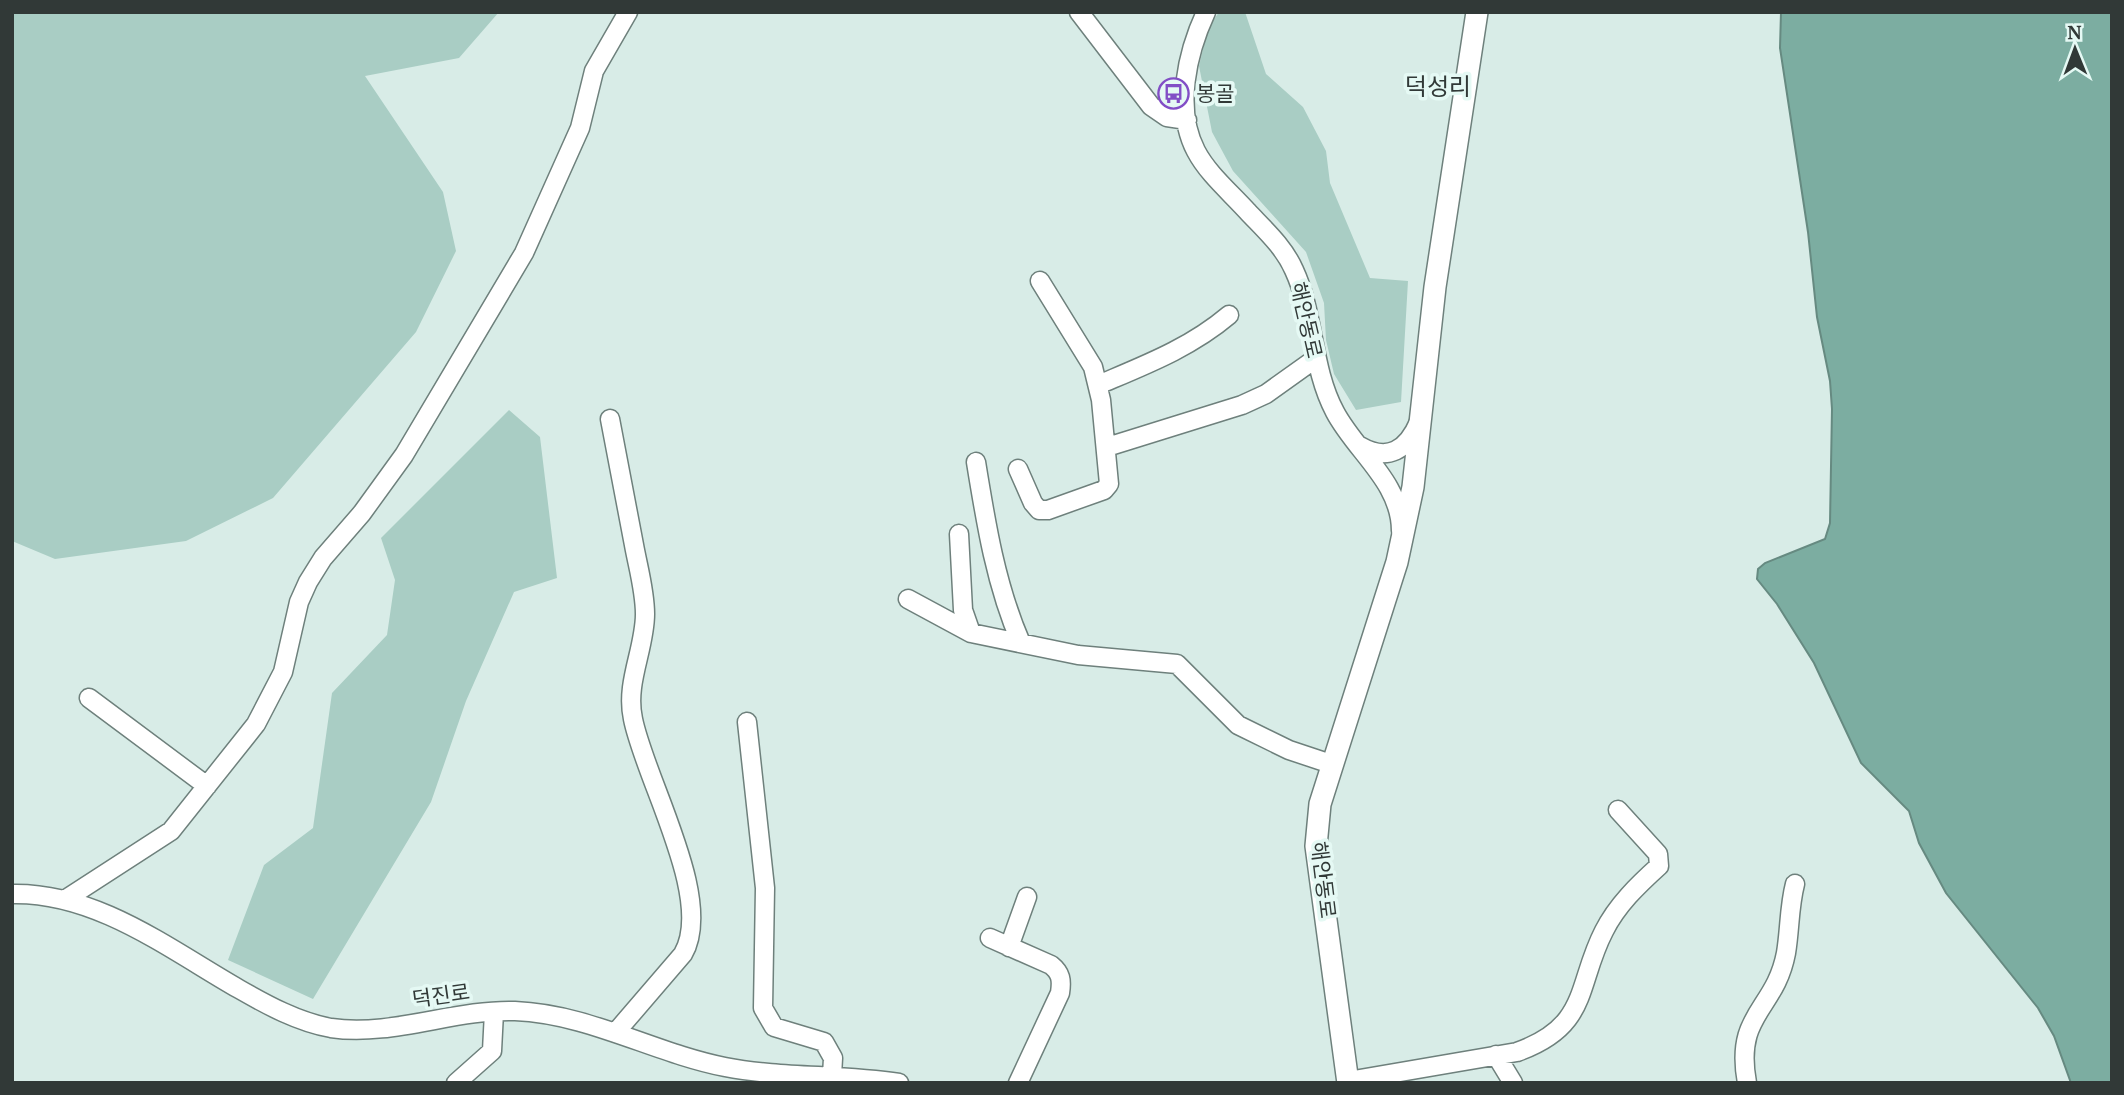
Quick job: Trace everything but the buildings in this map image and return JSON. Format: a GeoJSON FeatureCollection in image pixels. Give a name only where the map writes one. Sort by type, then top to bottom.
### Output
{"type":"FeatureCollection","features":[{"type":"Feature","properties":{"kind":"main road","name":"해안동로"},"geometry":{"type":"LineString","coordinates":[[1348,1082],[1317,846],[1320,804],[1397,562],[1413,488],[1419,422],[1476,12]]}},
{"type":"Feature","properties":{"kind":"street"},"geometry":{"type":"LineString","coordinates":[[66,899],[171,831],[256,724],[283,672],[299,602],[308,582],[323,558],[362,513],[404,455],[524,253],[580,128],[594,71],[628,12]]}},
{"type":"Feature","properties":{"kind":"street"},"geometry":{"type":"LineString","coordinates":[[1079,12],[1152,106],[1167,117],[1187,120]]}},
{"type":"Feature","properties":{"kind":"street","name":"해안동로"},"geometry":{"type":"LineString","coordinates":[[1206,12],[1188,66],[1187,120],[1195,149],[1203,162],[1287,255],[1301,287],[1315,359],[1327,397],[1393,496],[1401,525],[1397,562]]}},
{"type":"Feature","properties":{"kind":"street"},"geometry":{"type":"LineString","coordinates":[[1018,469],[1033,503],[1039,510],[1048,510],[1104,490],[1109,484],[1098,385],[1086,350],[1040,281]]}},
{"type":"Feature","properties":{"kind":"street"},"geometry":{"type":"LineString","coordinates":[[1098,385],[1171,354],[1209,332],[1229,315]]}},
{"type":"Feature","properties":{"kind":"street"},"geometry":{"type":"LineString","coordinates":[[1107,447],[1242,405],[1266,394],[1315,359]]}},
{"type":"Feature","properties":{"kind":"street"},"geometry":{"type":"LineString","coordinates":[[610,419],[645,616],[632,685],[633,720],[689,888],[692,926],[691,940],[683,954],[616,1032]]}},
{"type":"Feature","properties":{"kind":"street"},"geometry":{"type":"LineString","coordinates":[[1358,445],[1371,452],[1395,452],[1412,438],[1419,422]]}},
{"type":"Feature","properties":{"kind":"street"},"geometry":{"type":"LineString","coordinates":[[976,462],[986,525],[1005,606],[1021,643]]}},
{"type":"Feature","properties":{"kind":"street"},"geometry":{"type":"LineString","coordinates":[[958,534],[963,610],[971,633]]}},
{"type":"Feature","properties":{"kind":"street"},"geometry":{"type":"LineString","coordinates":[[908,599],[971,633],[1111,659],[1177,664],[1238,725],[1289,750],[1331,764]]}},
{"type":"Feature","properties":{"kind":"street"},"geometry":{"type":"LineString","coordinates":[[89,698],[207,786]]}},
{"type":"Feature","properties":{"kind":"street"},"geometry":{"type":"LineString","coordinates":[[747,722],[765,888],[763,1008],[766,1018],[782,1031],[824,1042],[833,1058],[832,1076]]}},
{"type":"Feature","properties":{"kind":"street"},"geometry":{"type":"LineString","coordinates":[[1348,1082],[1531,1047],[1564,1022],[1575,1010],[1586,986],[1604,931],[1630,892],[1659,866],[1658,854],[1618,810]]}},
{"type":"Feature","properties":{"kind":"street"},"geometry":{"type":"LineString","coordinates":[[1747,1083],[1743,1056],[1745,1038],[1780,972],[1786,953],[1790,903],[1795,884]]}},
{"type":"Feature","properties":{"kind":"street","name":"덕진로"},"geometry":{"type":"LineString","coordinates":[[12,894],[66,899],[110,916],[264,1003],[331,1028],[363,1029],[494,1012],[535,1013],[616,1032],[725,1067],[801,1079],[832,1076],[899,1083]]}},
{"type":"Feature","properties":{"kind":"street"},"geometry":{"type":"LineString","coordinates":[[1009,947],[1027,897]]}},
{"type":"Feature","properties":{"kind":"street"},"geometry":{"type":"LineString","coordinates":[[990,938],[1051,965],[1059,971],[1062,982],[1060,993],[1018,1083]]}},
{"type":"Feature","properties":{"kind":"street"},"geometry":{"type":"LineString","coordinates":[[456,1083],[492,1051],[494,1012]]}},
{"type":"Feature","properties":{"kind":"street"},"geometry":{"type":"LineString","coordinates":[[1496,1055],[1513,1083]]}},
{"type":"Feature","properties":{"kind":"shaded area"},"geometry":{"type":"Polygon","coordinates":[[[12,12],[499,12],[459,58],[365,76],[443,192],[456,251],[416,332],[273,498],[186,541],[55,559],[12,541],[12,12]]]}},
{"type":"Feature","properties":{"kind":"shaded area"},"geometry":{"type":"Polygon","coordinates":[[[1219,12],[1245,12],[1266,74],[1303,107],[1326,151],[1330,183],[1370,278],[1408,281],[1401,402],[1356,410],[1334,374],[1326,340],[1324,303],[1306,252],[1233,171],[1212,132],[1199,66],[1208,28],[1219,12]]]}},
{"type":"Feature","properties":{"kind":"shaded area"},"geometry":{"type":"Polygon","coordinates":[[[1781,12],[2112,12],[2112,1083],[2071,1083],[2054,1036],[2038,1008],[1946,893],[1919,843],[1909,811],[1861,763],[1814,663],[1777,604],[1757,579],[1758,569],[1765,563],[1825,539],[1830,523],[1830,381],[1817,317],[1808,232],[1780,48],[1781,12]]]}},
{"type":"Feature","properties":{"kind":"shaded area"},"geometry":{"type":"Polygon","coordinates":[[[509,410],[540,437],[557,578],[514,592],[466,701],[431,802],[313,999],[228,960],[264,865],[313,828],[332,693],[387,635],[395,580],[381,538],[509,410]]]}},
{"type":"Feature","properties":{"kind":"place","name":"봉골"},"geometry":{"type":"Point","coordinates":[1173,94]}},
{"type":"Feature","properties":{"kind":"district","name":"덕성리"},"geometry":{"type":"Point","coordinates":[1438,87]}}]}
